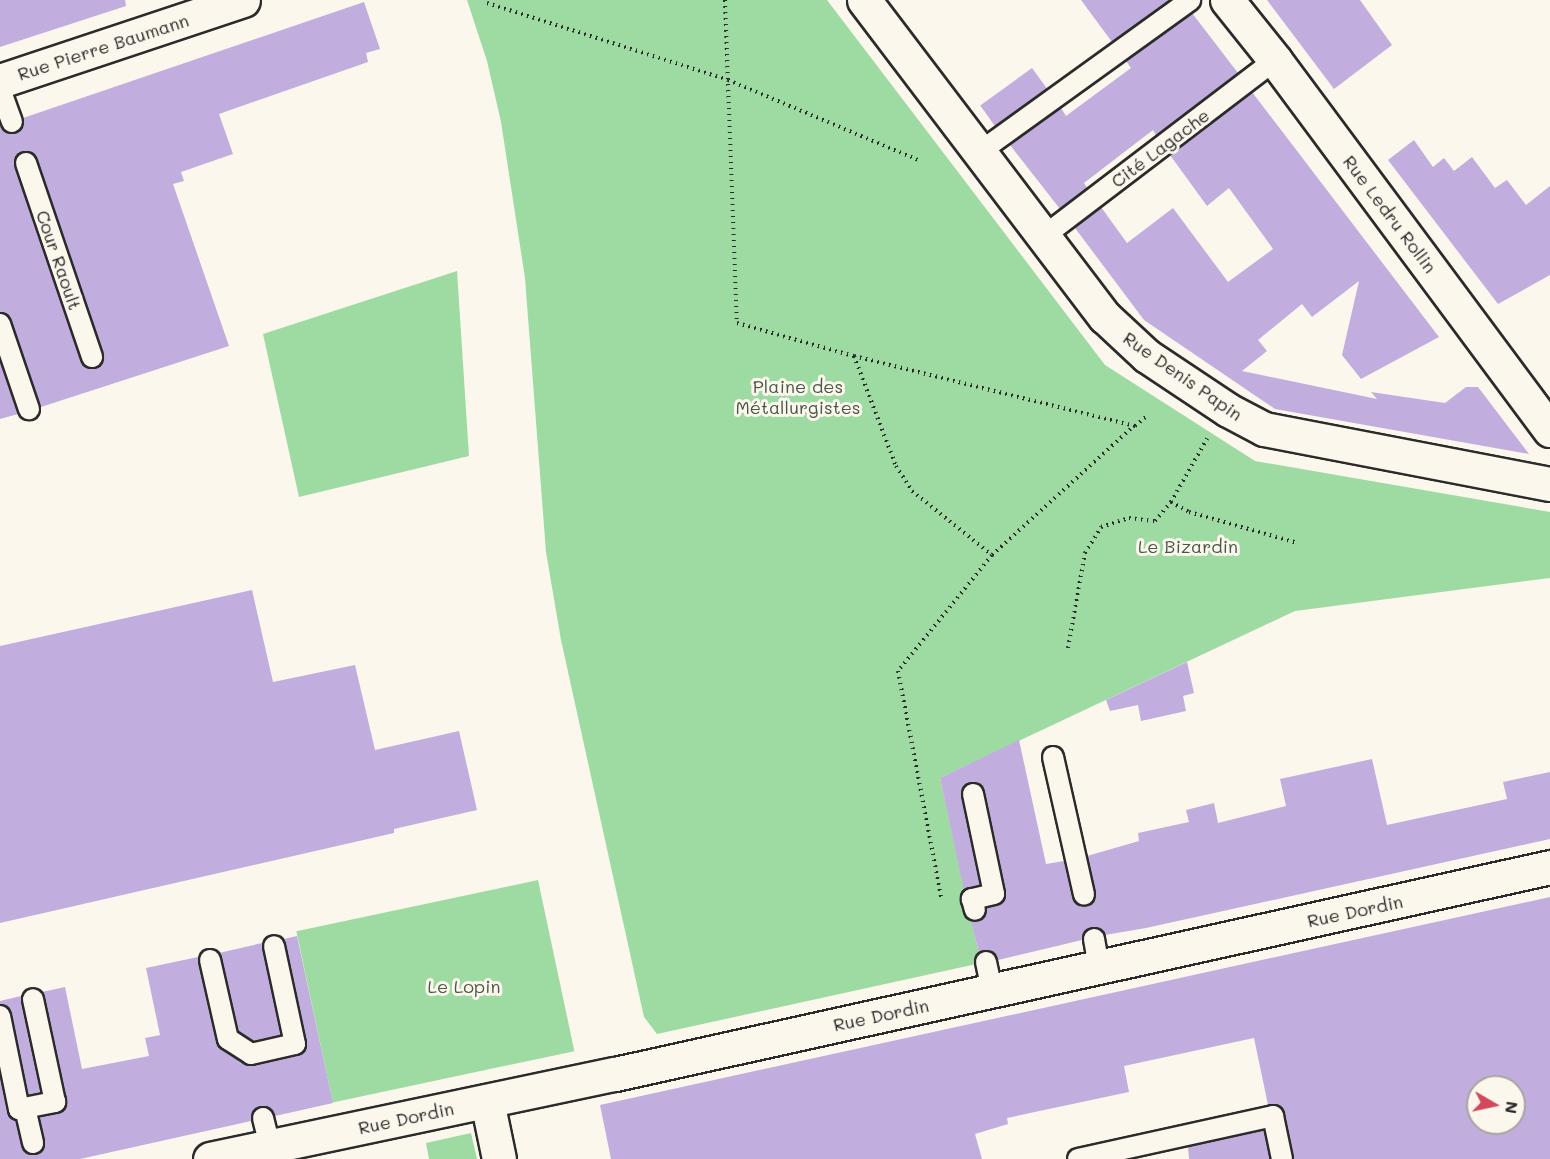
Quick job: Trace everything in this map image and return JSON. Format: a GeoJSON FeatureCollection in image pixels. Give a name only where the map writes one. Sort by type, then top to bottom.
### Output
{"type":"FeatureCollection","features":[{"type":"Feature","properties":{"kind":"street","name":"Rue Pierre Baumann"},"geometry":{"type":"LineString","coordinates":[[0,81],[204,7],[243,0]]}},
{"type":"Feature","properties":{"kind":"street","name":"Rue Denis Papin"},"geometry":{"type":"LineString","coordinates":[[864,0],[1118,331],[1147,356],[1248,422],[1280,434],[1550,484]]}},
{"type":"Feature","properties":{"kind":"street","name":"Rue Ledru Rollin"},"geometry":{"type":"LineString","coordinates":[[1227,0],[1275,60],[1550,430]]}},
{"type":"Feature","properties":{"kind":"street","name":"Rue Dordin"},"geometry":{"type":"LineString","coordinates":[[210,1159],[267,1132],[487,1101],[989,976],[1096,953],[1550,867]]}},
{"type":"Feature","properties":{"kind":"street"},"geometry":{"type":"LineString","coordinates":[[487,1101],[499,1159]]}},
{"type":"Feature","properties":{"kind":"lane"},"geometry":{"type":"LineString","coordinates":[[981,151],[1190,0]]}},
{"type":"Feature","properties":{"kind":"lane","name":"Cité Lagache"},"geometry":{"type":"LineString","coordinates":[[1044,236],[1275,60]]}},
{"type":"Feature","properties":{"kind":"lane"},"geometry":{"type":"LineString","coordinates":[[0,89],[12,122]]}},
{"type":"Feature","properties":{"kind":"lane","name":"Cour Raoult"},"geometry":{"type":"LineString","coordinates":[[26,163],[92,357]]}},
{"type":"Feature","properties":{"kind":"lane"},"geometry":{"type":"LineString","coordinates":[[0,324],[29,409]]}},
{"type":"Feature","properties":{"kind":"lane"},"geometry":{"type":"LineString","coordinates":[[1053,757],[1084,895]]}},
{"type":"Feature","properties":{"kind":"lane"},"geometry":{"type":"LineString","coordinates":[[973,794],[994,894],[972,899],[975,910]]}},
{"type":"Feature","properties":{"kind":"lane"},"geometry":{"type":"LineString","coordinates":[[210,960],[228,1039],[252,1062],[295,1044],[274,946]]}},
{"type":"Feature","properties":{"kind":"lane"},"geometry":{"type":"LineString","coordinates":[[0,1016],[20,1109],[55,1102],[33,999]]}},
{"type":"Feature","properties":{"kind":"lane"},"geometry":{"type":"LineString","coordinates":[[25,1108],[33,1143]]}},
{"type":"Feature","properties":{"kind":"lane"},"geometry":{"type":"LineString","coordinates":[[1078,1159],[1273,1116],[1282,1159]]}},
{"type":"Feature","properties":{"kind":"path"},"geometry":{"type":"LineString","coordinates":[[725,0],[737,323],[854,356],[1135,426]]}},
{"type":"Feature","properties":{"kind":"path"},"geometry":{"type":"LineString","coordinates":[[487,3],[728,80],[921,162]]}},
{"type":"Feature","properties":{"kind":"path"},"geometry":{"type":"LineString","coordinates":[[854,356],[896,466],[912,491],[992,555]]}},
{"type":"Feature","properties":{"kind":"path"},"geometry":{"type":"LineString","coordinates":[[1068,648],[1085,553],[1101,526],[1129,518],[1155,521],[1171,502],[1210,433],[1228,410]]}},
{"type":"Feature","properties":{"kind":"path"},"geometry":{"type":"LineString","coordinates":[[944,908],[898,671],[992,555],[1147,416]]}},
{"type":"Feature","properties":{"kind":"path"},"geometry":{"type":"LineString","coordinates":[[1171,502],[1189,512],[1298,543]]}},
{"type":"Feature","properties":{"kind":"green space","name":"Plaine des Métallurgistes"},"geometry":{"type":"Polygon","coordinates":[[[467,0],[827,0],[1105,365],[1255,461],[1550,512],[1550,578],[1295,611],[940,778],[981,963],[657,1034],[644,1017],[561,640],[546,552],[525,278],[501,122],[487,61],[467,0]]]}},
{"type":"Feature","properties":{"kind":"green space"},"geometry":{"type":"Polygon","coordinates":[[[457,271],[469,456],[299,497],[263,334],[457,271]]]}},
{"type":"Feature","properties":{"kind":"green space","name":"Le Lopin"},"geometry":{"type":"Polygon","coordinates":[[[538,880],[574,1051],[333,1103],[296,931],[538,880]]]}},
{"type":"Feature","properties":{"kind":"green space"},"geometry":{"type":"Polygon","coordinates":[[[471,1133],[477,1159],[429,1159],[426,1143],[471,1133]]]}},
{"type":"Feature","properties":{"kind":"building"},"geometry":{"type":"Polygon","coordinates":[[[0,0],[125,0],[126,6],[0,47],[0,0]]]}},
{"type":"Feature","properties":{"kind":"building"},"geometry":{"type":"Polygon","coordinates":[[[1081,0],[1170,0],[1112,42],[1081,0]]]}},
{"type":"Feature","properties":{"kind":"building"},"geometry":{"type":"Polygon","coordinates":[[[1267,0],[1360,0],[1392,45],[1334,89],[1267,0]]]}},
{"type":"Feature","properties":{"kind":"building"},"geometry":{"type":"Polygon","coordinates":[[[364,2],[380,49],[366,53],[368,62],[219,114],[233,154],[181,172],[184,181],[173,184],[229,346],[41,407],[11,320],[0,312],[0,126],[9,134],[16,133],[22,129],[23,118],[364,2]],[[29,151],[17,155],[15,167],[81,361],[85,366],[95,368],[101,364],[103,353],[37,159],[29,151]]]}},
{"type":"Feature","properties":{"kind":"building"},"geometry":{"type":"Polygon","coordinates":[[[1192,13],[1238,73],[1156,135],[1153,130],[1084,183],[1087,188],[1060,209],[1010,145],[1061,108],[1066,116],[1131,68],[1126,61],[1192,13]]]}},
{"type":"Feature","properties":{"kind":"building"},"geometry":{"type":"Polygon","coordinates":[[[1032,68],[1047,89],[996,127],[980,106],[1032,68]]]}},
{"type":"Feature","properties":{"kind":"building"},"geometry":{"type":"Polygon","coordinates":[[[1252,92],[1439,337],[1361,379],[1342,355],[1359,281],[1312,317],[1302,304],[1258,340],[1267,351],[1242,371],[1377,399],[1371,392],[1445,403],[1466,387],[1478,387],[1529,454],[1275,409],[1144,320],[1075,228],[1101,207],[1127,243],[1173,208],[1228,282],[1273,249],[1229,188],[1207,206],[1170,155],[1252,92]]]}},
{"type":"Feature","properties":{"kind":"building"},"geometry":{"type":"Polygon","coordinates":[[[1414,140],[1433,167],[1444,158],[1454,171],[1472,157],[1495,188],[1507,180],[1526,205],[1550,186],[1550,275],[1498,304],[1388,160],[1414,140]]]}},
{"type":"Feature","properties":{"kind":"building"},"geometry":{"type":"Polygon","coordinates":[[[0,361],[18,414],[0,419],[0,361]]]}},
{"type":"Feature","properties":{"kind":"building"},"geometry":{"type":"Polygon","coordinates":[[[252,590],[273,682],[355,665],[375,750],[459,731],[477,810],[394,829],[394,833],[0,923],[0,646],[252,590]]]}},
{"type":"Feature","properties":{"kind":"building"},"geometry":{"type":"Polygon","coordinates":[[[1187,662],[1194,693],[1183,696],[1186,711],[1141,721],[1138,705],[1110,711],[1106,700],[1187,662]]]}},
{"type":"Feature","properties":{"kind":"building"},"geometry":{"type":"Polygon","coordinates":[[[1019,740],[1046,864],[1064,861],[1072,898],[1081,907],[1092,904],[1096,898],[1087,856],[1139,841],[1138,833],[1189,822],[1186,810],[1214,803],[1218,823],[1286,806],[1280,779],[1372,759],[1387,825],[1507,799],[1503,782],[1550,772],[1550,839],[1146,928],[1105,935],[1099,928],[1091,927],[1086,930],[1082,940],[998,960],[990,951],[979,953],[971,921],[983,919],[987,908],[1002,903],[1006,897],[985,792],[981,786],[971,782],[961,791],[980,885],[964,890],[940,778],[1019,740]]]}},
{"type":"Feature","properties":{"kind":"building"},"geometry":{"type":"Polygon","coordinates":[[[1550,897],[1550,1159],[1294,1159],[1285,1113],[1277,1105],[1268,1105],[1254,1038],[1124,1066],[1129,1092],[1007,1118],[1008,1124],[975,1134],[982,1159],[611,1159],[600,1105],[1550,897]]]}},
{"type":"Feature","properties":{"kind":"building"},"geometry":{"type":"Polygon","coordinates":[[[297,936],[333,1103],[275,1116],[271,1109],[261,1106],[254,1110],[251,1121],[80,1159],[0,1159],[0,1076],[7,1112],[16,1120],[22,1146],[29,1154],[41,1152],[45,1146],[39,1117],[58,1114],[67,1105],[42,992],[65,987],[82,1069],[149,1056],[145,1038],[160,1035],[146,968],[198,957],[217,1042],[221,1049],[244,1064],[254,1066],[298,1056],[306,1048],[284,939],[297,936]]]}},
{"type":"Feature","properties":{"kind":"building"},"geometry":{"type":"Polygon","coordinates":[[[262,943],[281,1035],[253,1041],[239,1032],[219,953],[262,943]]]}},
{"type":"Feature","properties":{"kind":"building"},"geometry":{"type":"Polygon","coordinates":[[[21,996],[41,1093],[28,1095],[12,1014],[9,1008],[0,1004],[0,1001],[21,996]]]}},
{"type":"Feature","properties":{"kind":"building"},"geometry":{"type":"Polygon","coordinates":[[[1264,1130],[1270,1159],[1189,1159],[1188,1147],[1264,1130]]]}},
{"type":"Feature","properties":{"kind":"park label","name":"Le Bizardin"},"geometry":{"type":"Point","coordinates":[1188,546]}}]}
